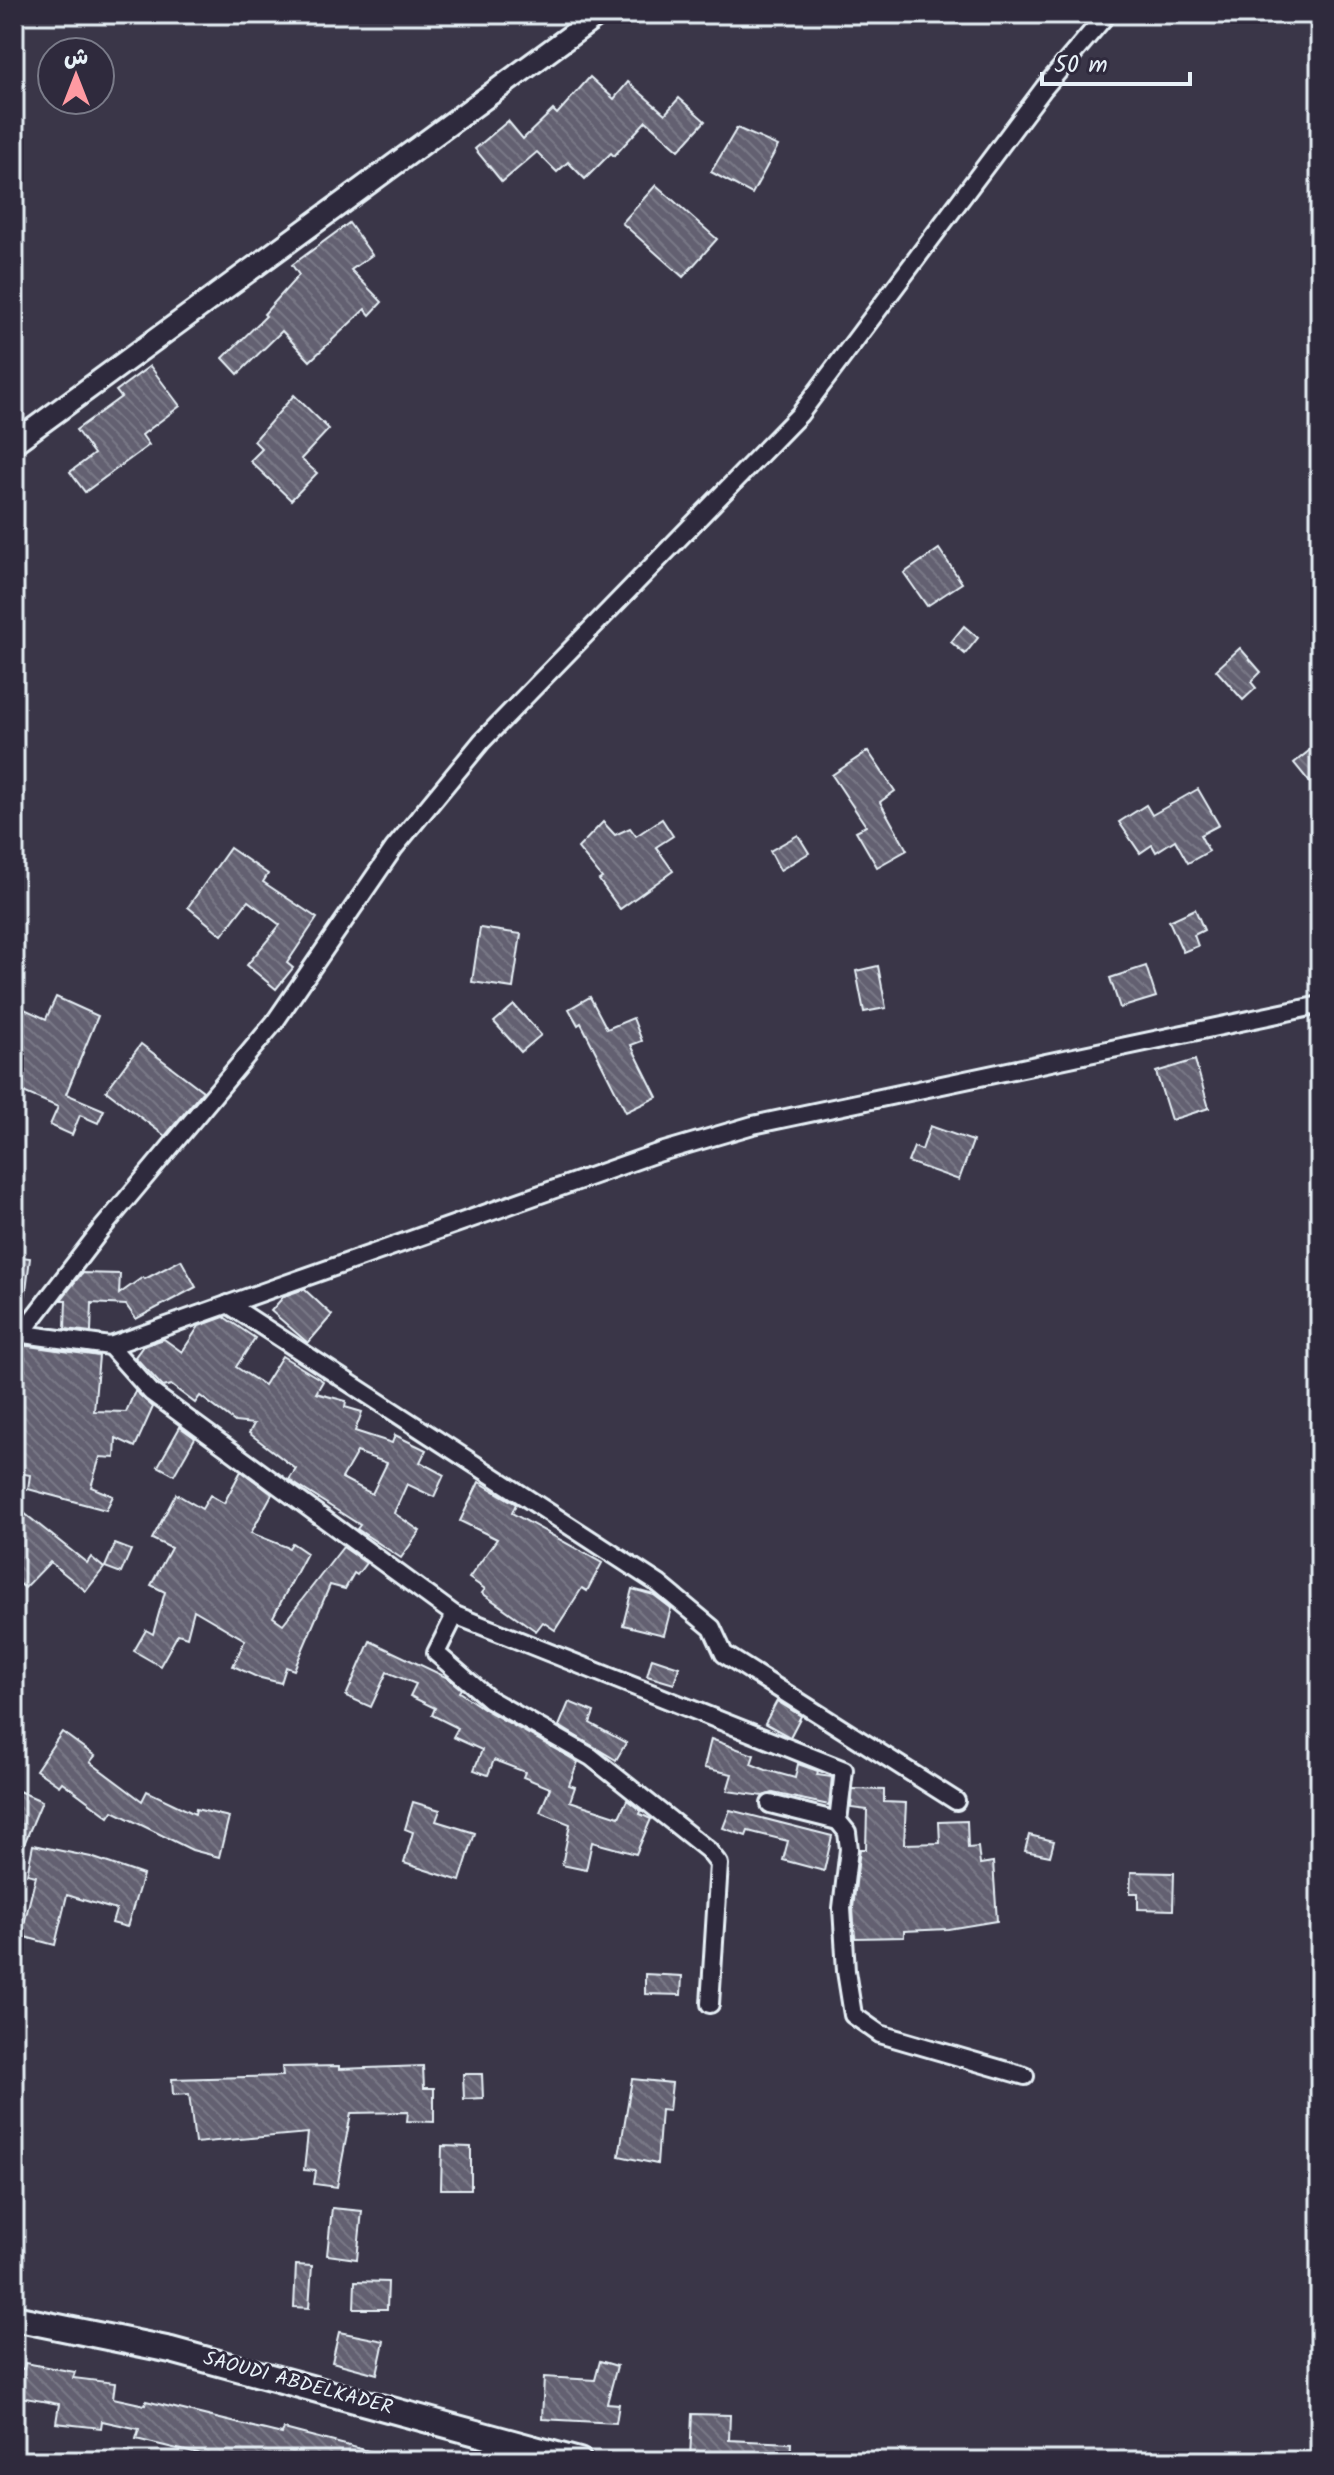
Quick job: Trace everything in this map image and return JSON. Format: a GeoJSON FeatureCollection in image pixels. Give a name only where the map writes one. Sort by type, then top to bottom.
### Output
{"type":"FeatureCollection","features":[{"type":"Feature","properties":{"kind":"main road","name":"SAOUDI ABDELKADER"},"geometry":{"type":"LineString","coordinates":[[14,2318],[171,2350],[579,2461]]}},
{"type":"Feature","properties":{"kind":"street"},"geometry":{"type":"LineString","coordinates":[[14,443],[600,14]]}},
{"type":"Feature","properties":{"kind":"street"},"geometry":{"type":"LineString","coordinates":[[18,1333],[274,1023],[394,848],[472,753],[589,628],[800,414],[1044,88],[1107,14]]}},
{"type":"Feature","properties":{"kind":"street"},"geometry":{"type":"LineString","coordinates":[[18,1333],[110,1346],[654,1154],[753,1125],[1320,1005]]}},
{"type":"Feature","properties":{"kind":"street"},"geometry":{"type":"LineString","coordinates":[[228,1304],[659,1584],[712,1628],[724,1654],[956,1801]]}},
{"type":"Feature","properties":{"kind":"street"},"geometry":{"type":"LineString","coordinates":[[110,1346],[151,1392],[455,1615],[844,1770],[838,1821]]}},
{"type":"Feature","properties":{"kind":"street"},"geometry":{"type":"LineString","coordinates":[[455,1615],[436,1653],[489,1699],[591,1757],[708,1850],[719,1864],[710,2004]]}},
{"type":"Feature","properties":{"kind":"street"},"geometry":{"type":"LineString","coordinates":[[770,1804],[838,1821],[847,1832],[849,1849],[842,1908],[846,1971],[853,2015],[880,2034],[1025,2076]]}},
{"type":"Feature","properties":{"kind":"building"},"geometry":{"type":"Polygon","coordinates":[[[590,77],[614,99],[628,82],[665,114],[679,98],[705,121],[679,150],[646,121],[614,156],[611,153],[585,179],[568,162],[557,172],[537,152],[502,182],[475,149],[508,121],[523,139],[553,110],[557,114],[590,77]]]}},
{"type":"Feature","properties":{"kind":"building"},"geometry":{"type":"Polygon","coordinates":[[[737,128],[778,146],[752,194],[711,172],[737,128]]]}},
{"type":"Feature","properties":{"kind":"building"},"geometry":{"type":"Polygon","coordinates":[[[656,185],[717,239],[683,277],[622,223],[656,185]]]}},
{"type":"Feature","properties":{"kind":"building"},"geometry":{"type":"Polygon","coordinates":[[[349,223],[372,255],[351,270],[382,302],[370,315],[365,309],[310,361],[282,331],[238,374],[223,358],[266,316],[264,314],[299,275],[292,265],[349,223]]]}},
{"type":"Feature","properties":{"kind":"building"},"geometry":{"type":"Polygon","coordinates":[[[150,366],[180,406],[142,435],[149,445],[85,492],[70,472],[94,454],[76,430],[121,397],[116,391],[150,366]]]}},
{"type":"Feature","properties":{"kind":"building"},"geometry":{"type":"Polygon","coordinates":[[[294,395],[329,429],[301,459],[317,473],[291,500],[250,461],[262,449],[254,441],[294,395]]]}},
{"type":"Feature","properties":{"kind":"building"},"geometry":{"type":"Polygon","coordinates":[[[939,549],[962,583],[927,606],[904,573],[939,549]]]}},
{"type":"Feature","properties":{"kind":"building"},"geometry":{"type":"Polygon","coordinates":[[[964,626],[978,638],[965,654],[951,642],[964,626]]]}},
{"type":"Feature","properties":{"kind":"building"},"geometry":{"type":"Polygon","coordinates":[[[1240,648],[1261,672],[1251,682],[1256,688],[1243,700],[1216,670],[1240,648]]]}},
{"type":"Feature","properties":{"kind":"building"},"geometry":{"type":"Polygon","coordinates":[[[1320,742],[1320,795],[1294,763],[1320,742]]]}},
{"type":"Feature","properties":{"kind":"building"},"geometry":{"type":"Polygon","coordinates":[[[868,751],[895,791],[880,802],[907,850],[877,867],[856,831],[866,826],[832,775],[868,751]]]}},
{"type":"Feature","properties":{"kind":"building"},"geometry":{"type":"Polygon","coordinates":[[[1198,789],[1219,825],[1200,835],[1209,851],[1188,863],[1175,840],[1156,852],[1152,845],[1140,853],[1119,822],[1146,805],[1152,815],[1198,789]]]}},
{"type":"Feature","properties":{"kind":"building"},"geometry":{"type":"Polygon","coordinates":[[[662,819],[673,836],[656,847],[673,871],[620,909],[599,880],[602,878],[578,848],[603,822],[615,835],[630,828],[636,836],[662,819]]]}},
{"type":"Feature","properties":{"kind":"building"},"geometry":{"type":"Polygon","coordinates":[[[798,835],[809,853],[780,870],[770,851],[798,835]]]}},
{"type":"Feature","properties":{"kind":"building"},"geometry":{"type":"Polygon","coordinates":[[[230,848],[268,874],[263,882],[317,918],[287,963],[293,968],[276,989],[247,965],[280,925],[248,901],[222,935],[188,907],[230,848]]]}},
{"type":"Feature","properties":{"kind":"building"},"geometry":{"type":"Polygon","coordinates":[[[1195,909],[1204,930],[1194,935],[1198,946],[1183,952],[1169,921],[1195,909]]]}},
{"type":"Feature","properties":{"kind":"building"},"geometry":{"type":"Polygon","coordinates":[[[480,928],[521,934],[513,988],[472,982],[480,928]]]}},
{"type":"Feature","properties":{"kind":"building"},"geometry":{"type":"Polygon","coordinates":[[[878,966],[886,1008],[864,1012],[856,971],[878,966]]]}},
{"type":"Feature","properties":{"kind":"building"},"geometry":{"type":"Polygon","coordinates":[[[1146,966],[1156,997],[1120,1008],[1110,978],[1146,966]]]}},
{"type":"Feature","properties":{"kind":"building"},"geometry":{"type":"Polygon","coordinates":[[[56,997],[98,1016],[66,1094],[104,1110],[98,1123],[80,1115],[72,1135],[50,1125],[58,1107],[14,1088],[20,1062],[14,1059],[14,1015],[18,1006],[46,1019],[56,997]]]}},
{"type":"Feature","properties":{"kind":"building"},"geometry":{"type":"Polygon","coordinates":[[[590,997],[607,1029],[633,1018],[642,1041],[631,1045],[657,1097],[626,1112],[581,1023],[578,1025],[569,1009],[590,997]]]}},
{"type":"Feature","properties":{"kind":"building"},"geometry":{"type":"Polygon","coordinates":[[[514,1005],[541,1035],[521,1052],[494,1022],[514,1005]]]}},
{"type":"Feature","properties":{"kind":"building"},"geometry":{"type":"Polygon","coordinates":[[[141,1044],[203,1091],[165,1136],[106,1091],[141,1044]]]}},
{"type":"Feature","properties":{"kind":"building"},"geometry":{"type":"Polygon","coordinates":[[[1195,1060],[1209,1108],[1171,1120],[1156,1072],[1195,1060]]]}},
{"type":"Feature","properties":{"kind":"building"},"geometry":{"type":"Polygon","coordinates":[[[930,1126],[973,1141],[959,1180],[908,1162],[914,1147],[922,1150],[930,1126]]]}},
{"type":"Feature","properties":{"kind":"building"},"geometry":{"type":"Polygon","coordinates":[[[14,1256],[30,1258],[24,1306],[14,1306],[14,1256]]]}},
{"type":"Feature","properties":{"kind":"building"},"geometry":{"type":"Polygon","coordinates":[[[181,1260],[196,1287],[136,1319],[126,1305],[92,1303],[91,1332],[65,1329],[66,1300],[61,1300],[82,1273],[120,1274],[119,1294],[143,1277],[145,1279],[181,1260]]]}},
{"type":"Feature","properties":{"kind":"building"},"geometry":{"type":"Polygon","coordinates":[[[304,1289],[332,1315],[308,1343],[271,1311],[284,1296],[304,1289]]]}},
{"type":"Feature","properties":{"kind":"building"},"geometry":{"type":"Polygon","coordinates":[[[224,1317],[255,1338],[236,1367],[264,1385],[282,1356],[323,1381],[316,1393],[346,1401],[345,1407],[362,1412],[355,1431],[392,1443],[395,1435],[426,1450],[420,1462],[444,1475],[434,1497],[407,1484],[394,1513],[420,1531],[401,1558],[357,1529],[360,1525],[289,1480],[296,1469],[249,1433],[254,1424],[235,1422],[200,1396],[195,1403],[171,1385],[163,1387],[135,1357],[143,1346],[164,1339],[182,1352],[199,1326],[224,1317]],[[357,1452],[342,1478],[372,1494],[387,1463],[357,1452]]]}},
{"type":"Feature","properties":{"kind":"building"},"geometry":{"type":"Polygon","coordinates":[[[14,1344],[99,1356],[94,1411],[126,1412],[135,1391],[153,1407],[135,1447],[116,1438],[115,1458],[100,1457],[91,1487],[113,1496],[106,1510],[28,1489],[30,1475],[14,1472],[14,1344]]]}},
{"type":"Feature","properties":{"kind":"building"},"geometry":{"type":"Polygon","coordinates":[[[180,1427],[195,1438],[174,1475],[158,1466],[180,1427]]]}},
{"type":"Feature","properties":{"kind":"building"},"geometry":{"type":"Polygon","coordinates":[[[241,1471],[272,1494],[251,1533],[289,1548],[292,1543],[307,1553],[273,1617],[283,1624],[343,1547],[366,1563],[357,1575],[354,1573],[345,1589],[330,1585],[294,1670],[286,1667],[281,1683],[233,1666],[245,1640],[194,1610],[187,1637],[178,1634],[160,1666],[134,1651],[146,1630],[153,1634],[165,1592],[151,1585],[171,1548],[152,1539],[176,1494],[202,1509],[210,1495],[224,1503],[241,1471]]]}},
{"type":"Feature","properties":{"kind":"building"},"geometry":{"type":"Polygon","coordinates":[[[479,1482],[516,1504],[512,1513],[602,1563],[587,1591],[582,1588],[555,1630],[543,1622],[536,1631],[482,1593],[485,1589],[469,1578],[497,1539],[460,1521],[479,1482]]]}},
{"type":"Feature","properties":{"kind":"building"},"geometry":{"type":"Polygon","coordinates":[[[24,1513],[87,1563],[91,1557],[104,1568],[86,1591],[50,1562],[25,1588],[14,1579],[14,1521],[22,1527],[24,1513]]]}},
{"type":"Feature","properties":{"kind":"building"},"geometry":{"type":"Polygon","coordinates":[[[115,1544],[131,1550],[121,1573],[105,1567],[115,1544]]]}},
{"type":"Feature","properties":{"kind":"building"},"geometry":{"type":"Polygon","coordinates":[[[632,1589],[654,1595],[671,1608],[664,1635],[623,1625],[632,1589]]]}},
{"type":"Feature","properties":{"kind":"building"},"geometry":{"type":"Polygon","coordinates":[[[370,1641],[448,1678],[461,1689],[459,1692],[484,1709],[578,1762],[569,1785],[575,1787],[570,1801],[619,1817],[627,1800],[641,1811],[640,1814],[651,1819],[636,1854],[592,1842],[586,1870],[562,1865],[570,1824],[540,1812],[550,1788],[523,1777],[525,1772],[494,1760],[488,1775],[474,1770],[482,1750],[453,1737],[458,1728],[432,1715],[435,1708],[410,1696],[416,1684],[387,1672],[371,1707],[346,1696],[370,1641]]]}},
{"type":"Feature","properties":{"kind":"building"},"geometry":{"type":"Polygon","coordinates":[[[652,1658],[679,1667],[674,1684],[647,1676],[652,1658]]]}},
{"type":"Feature","properties":{"kind":"building"},"geometry":{"type":"Polygon","coordinates":[[[777,1701],[801,1716],[790,1737],[765,1723],[777,1701]]]}},
{"type":"Feature","properties":{"kind":"building"},"geometry":{"type":"Polygon","coordinates":[[[569,1702],[594,1712],[590,1723],[626,1743],[616,1760],[559,1726],[569,1702]]]}},
{"type":"Feature","properties":{"kind":"building"},"geometry":{"type":"Polygon","coordinates":[[[62,1732],[95,1756],[90,1762],[142,1801],[147,1791],[195,1814],[196,1809],[229,1817],[219,1857],[192,1850],[113,1811],[109,1817],[62,1782],[59,1786],[36,1770],[62,1732]]]}},
{"type":"Feature","properties":{"kind":"building"},"geometry":{"type":"Polygon","coordinates":[[[711,1739],[754,1755],[751,1764],[766,1770],[795,1778],[798,1764],[818,1771],[817,1775],[832,1777],[829,1805],[773,1793],[763,1796],[727,1791],[732,1774],[704,1768],[711,1739]]]}},
{"type":"Feature","properties":{"kind":"building"},"geometry":{"type":"Polygon","coordinates":[[[14,1789],[42,1801],[14,1868],[14,1789]]]}},
{"type":"Feature","properties":{"kind":"building"},"geometry":{"type":"Polygon","coordinates":[[[853,1789],[884,1790],[884,1802],[906,1803],[904,1844],[940,1843],[939,1822],[967,1821],[968,1848],[978,1847],[980,1864],[993,1862],[997,1921],[948,1929],[904,1931],[904,1937],[855,1938],[853,1908],[860,1849],[866,1849],[867,1810],[851,1808],[853,1789]]]}},
{"type":"Feature","properties":{"kind":"building"},"geometry":{"type":"Polygon","coordinates":[[[413,1802],[440,1810],[436,1821],[475,1833],[460,1881],[404,1863],[413,1832],[405,1829],[413,1802]]]}},
{"type":"Feature","properties":{"kind":"building"},"geometry":{"type":"Polygon","coordinates":[[[730,1810],[832,1836],[824,1871],[783,1860],[788,1841],[748,1831],[746,1836],[723,1828],[730,1810]]]}},
{"type":"Feature","properties":{"kind":"building"},"geometry":{"type":"Polygon","coordinates":[[[1029,1835],[1054,1841],[1050,1856],[1025,1851],[1029,1835]]]}},
{"type":"Feature","properties":{"kind":"building"},"geometry":{"type":"Polygon","coordinates":[[[33,1845],[91,1857],[143,1875],[127,1927],[112,1923],[116,1910],[67,1895],[55,1945],[21,1936],[36,1876],[27,1874],[33,1845]]]}},
{"type":"Feature","properties":{"kind":"building"},"geometry":{"type":"Polygon","coordinates":[[[1131,1872],[1174,1873],[1173,1910],[1138,1909],[1138,1893],[1130,1893],[1131,1872]]]}},
{"type":"Feature","properties":{"kind":"building"},"geometry":{"type":"Polygon","coordinates":[[[645,1974],[682,1976],[681,1995],[645,1994],[645,1974]]]}},
{"type":"Feature","properties":{"kind":"building"},"geometry":{"type":"Polygon","coordinates":[[[339,2066],[339,2069],[423,2066],[424,2088],[434,2088],[434,2122],[407,2121],[408,2112],[351,2113],[337,2187],[314,2184],[316,2171],[304,2170],[308,2133],[195,2143],[189,2094],[173,2095],[172,2079],[283,2076],[282,2067],[339,2066]]]}},
{"type":"Feature","properties":{"kind":"building"},"geometry":{"type":"Polygon","coordinates":[[[463,2074],[482,2074],[483,2098],[464,2099],[463,2074]]]}},
{"type":"Feature","properties":{"kind":"building"},"geometry":{"type":"Polygon","coordinates":[[[632,2079],[672,2083],[669,2111],[661,2110],[657,2164],[619,2156],[632,2079]]]}},
{"type":"Feature","properties":{"kind":"building"},"geometry":{"type":"Polygon","coordinates":[[[442,2146],[471,2147],[471,2189],[441,2189],[442,2146]]]}},
{"type":"Feature","properties":{"kind":"building"},"geometry":{"type":"Polygon","coordinates":[[[332,2208],[362,2211],[357,2259],[327,2255],[332,2208]]]}},
{"type":"Feature","properties":{"kind":"building"},"geometry":{"type":"Polygon","coordinates":[[[296,2265],[312,2266],[309,2308],[294,2307],[296,2265]]]}},
{"type":"Feature","properties":{"kind":"building"},"geometry":{"type":"Polygon","coordinates":[[[355,2281],[388,2282],[387,2309],[354,2309],[355,2281]]]}},
{"type":"Feature","properties":{"kind":"building"},"geometry":{"type":"Polygon","coordinates":[[[339,2332],[384,2341],[377,2374],[332,2362],[339,2332]]]}},
{"type":"Feature","properties":{"kind":"building"},"geometry":{"type":"Polygon","coordinates":[[[600,2361],[617,2366],[607,2403],[619,2404],[616,2423],[542,2419],[544,2377],[595,2380],[600,2361]]]}},
{"type":"Feature","properties":{"kind":"building"},"geometry":{"type":"Polygon","coordinates":[[[25,2363],[75,2372],[73,2378],[115,2383],[113,2398],[145,2405],[146,2401],[282,2434],[284,2429],[384,2455],[384,2461],[227,2461],[136,2439],[139,2429],[102,2421],[101,2428],[56,2423],[59,2404],[14,2396],[14,2367],[24,2369],[25,2363]]]}},
{"type":"Feature","properties":{"kind":"building"},"geometry":{"type":"Polygon","coordinates":[[[692,2414],[730,2415],[729,2440],[791,2443],[790,2461],[690,2460],[692,2414]]]}}]}
